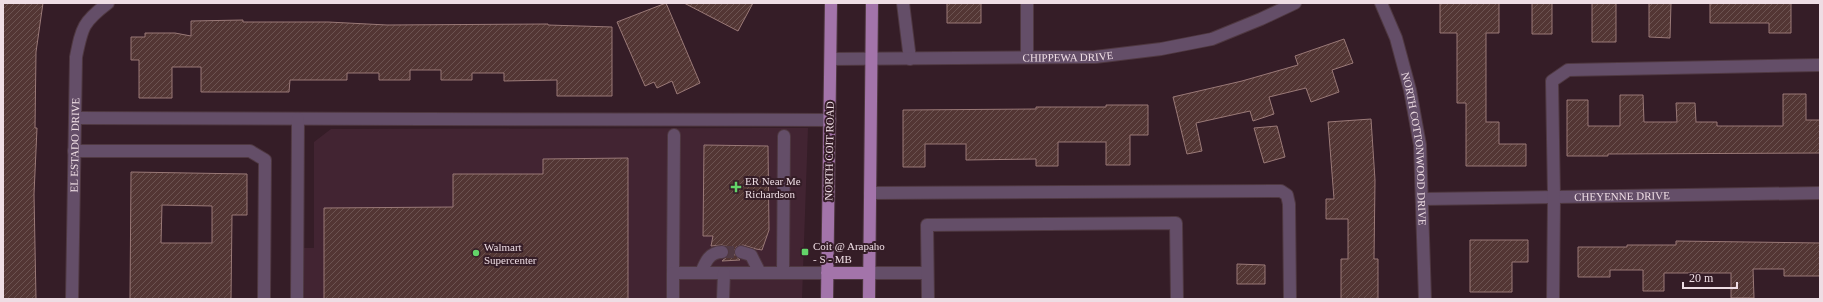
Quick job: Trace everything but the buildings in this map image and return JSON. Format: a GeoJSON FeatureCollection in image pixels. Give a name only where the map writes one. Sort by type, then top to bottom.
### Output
{"type":"FeatureCollection","features":[{"type":"Feature","properties":{"kind":"main road","name":"NORTH COIT ROAD"},"geometry":{"type":"LineString","coordinates":[[827,299],[831,3]]}},
{"type":"Feature","properties":{"kind":"main road"},"geometry":{"type":"LineString","coordinates":[[869,299],[872,3]]}},
{"type":"Feature","properties":{"kind":"main road"},"geometry":{"type":"LineString","coordinates":[[827,273],[869,273]]}},
{"type":"Feature","properties":{"kind":"street","name":"EL ESTADO DRIVE"},"geometry":{"type":"LineString","coordinates":[[72,299],[76,57],[81,30],[93,14],[108,3]]}},
{"type":"Feature","properties":{"kind":"street"},"geometry":{"type":"LineString","coordinates":[[903,3],[910,59]]}},
{"type":"Feature","properties":{"kind":"street"},"geometry":{"type":"LineString","coordinates":[[1027,3],[1027,57]]}},
{"type":"Feature","properties":{"kind":"street","name":"CHIPPEWA DRIVE"},"geometry":{"type":"LineString","coordinates":[[831,59],[1095,57],[1161,50],[1212,39],[1296,3]]}},
{"type":"Feature","properties":{"kind":"street","name":"NORTH COTTONWOOD DRIVE"},"geometry":{"type":"LineString","coordinates":[[1381,3],[1396,38],[1410,90],[1420,144],[1423,199],[1425,299]]}},
{"type":"Feature","properties":{"kind":"street"},"geometry":{"type":"LineString","coordinates":[[1553,299],[1554,197],[1552,81],[1568,70],[1820,66]]}},
{"type":"Feature","properties":{"kind":"street"},"geometry":{"type":"LineString","coordinates":[[75,118],[830,120]]}},
{"type":"Feature","properties":{"kind":"street"},"geometry":{"type":"LineString","coordinates":[[297,299],[298,119]]}},
{"type":"Feature","properties":{"kind":"street"},"geometry":{"type":"LineString","coordinates":[[673,299],[674,135]]}},
{"type":"Feature","properties":{"kind":"street"},"geometry":{"type":"LineString","coordinates":[[784,136],[784,273]]}},
{"type":"Feature","properties":{"kind":"street"},"geometry":{"type":"LineString","coordinates":[[74,151],[250,151],[264,160],[264,299]]}},
{"type":"Feature","properties":{"kind":"street"},"geometry":{"type":"LineString","coordinates":[[870,193],[1281,191],[1287,195],[1289,204],[1290,299]]}},
{"type":"Feature","properties":{"kind":"street","name":"CHEYENNE DRIVE"},"geometry":{"type":"LineString","coordinates":[[1423,199],[1820,193]]}},
{"type":"Feature","properties":{"kind":"street"},"geometry":{"type":"LineString","coordinates":[[928,299],[927,225],[1176,223],[1177,299]]}},
{"type":"Feature","properties":{"kind":"street"},"geometry":{"type":"LineString","coordinates":[[701,273],[707,258],[718,252],[722,252]]}},
{"type":"Feature","properties":{"kind":"street"},"geometry":{"type":"LineString","coordinates":[[740,252],[752,255],[760,273]]}},
{"type":"Feature","properties":{"kind":"street"},"geometry":{"type":"LineString","coordinates":[[673,273],[827,273]]}},
{"type":"Feature","properties":{"kind":"street"},"geometry":{"type":"LineString","coordinates":[[723,299],[724,273]]}},
{"type":"Feature","properties":{"kind":"street"},"geometry":{"type":"LineString","coordinates":[[869,273],[927,273]]}},
{"type":"Feature","properties":{"kind":"shaded area"},"geometry":{"type":"Polygon","coordinates":[[[808,128],[802,299],[303,299],[303,248],[314,248],[314,142],[331,129],[808,128]]]}},
{"type":"Feature","properties":{"kind":"tunnel"},"geometry":{"type":"LineString","coordinates":[[722,252],[741,252]]}},
{"type":"Feature","properties":{"kind":"place","name":"ER Near Me Richardson"},"geometry":{"type":"Point","coordinates":[736,187]}},
{"type":"Feature","properties":{"kind":"place","name":"Coit @ Arapaho - S - MB"},"geometry":{"type":"Point","coordinates":[805,252]}},
{"type":"Feature","properties":{"kind":"place","name":"Walmart Supercenter"},"geometry":{"type":"Point","coordinates":[476,253]}}]}
